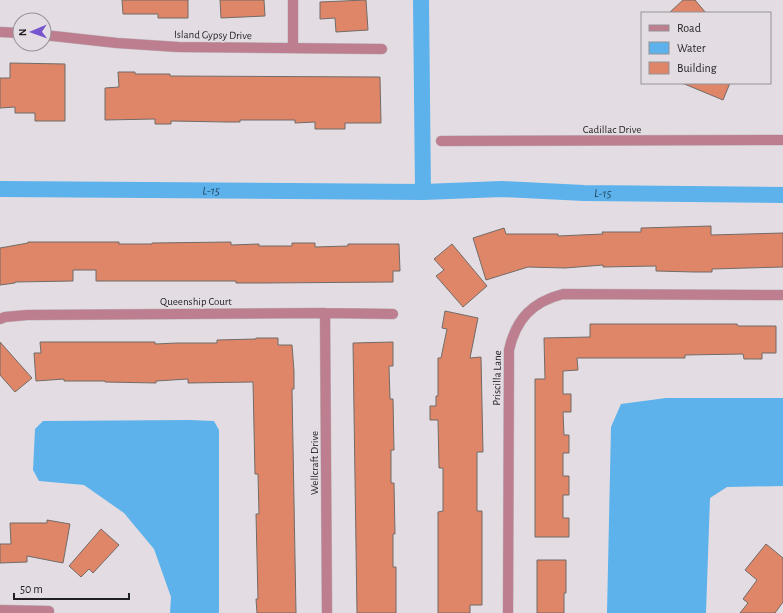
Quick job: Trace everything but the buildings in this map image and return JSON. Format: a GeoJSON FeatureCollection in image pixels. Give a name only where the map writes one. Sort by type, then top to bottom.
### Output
{"type":"FeatureCollection","features":[{"type":"Feature","properties":{"kind":"street"},"geometry":{"type":"LineString","coordinates":[[293,0],[293,48]]}},
{"type":"Feature","properties":{"kind":"street"},"geometry":{"type":"LineString","coordinates":[[0,32],[12,33]]}},
{"type":"Feature","properties":{"kind":"street","name":"Island Gypsy Drive"},"geometry":{"type":"LineString","coordinates":[[52,36],[116,43],[170,46],[382,49]]}},
{"type":"Feature","properties":{"kind":"street","name":"Cadillac Drive"},"geometry":{"type":"LineString","coordinates":[[441,141],[783,140]]}},
{"type":"Feature","properties":{"kind":"street","name":"Priscilla Lane"},"geometry":{"type":"LineString","coordinates":[[508,613],[509,350],[517,326],[524,317],[532,308],[542,302],[563,294],[783,294]]}},
{"type":"Feature","properties":{"kind":"street","name":"Wellcraft Drive"},"geometry":{"type":"LineString","coordinates":[[325,313],[327,613]]}},
{"type":"Feature","properties":{"kind":"street","name":"Queenship Court"},"geometry":{"type":"LineString","coordinates":[[0,319],[5,317],[27,315],[393,314]]}},
{"type":"Feature","properties":{"kind":"street"},"geometry":{"type":"LineString","coordinates":[[0,610],[49,610]]}},
{"type":"Feature","properties":{"kind":"water"},"geometry":{"type":"Polygon","coordinates":[[[666,398],[783,398],[783,486],[727,487],[710,498],[706,613],[607,613],[611,427],[621,404],[666,398]]]}},
{"type":"Feature","properties":{"kind":"water"},"geometry":{"type":"Polygon","coordinates":[[[43,421],[214,421],[219,430],[219,613],[170,613],[171,597],[154,549],[124,513],[84,485],[39,481],[33,470],[35,429],[43,421]]]}},
{"type":"Feature","properties":{"kind":"waterway","name":"L-15"},"geometry":{"type":"LineString","coordinates":[[421,0],[423,192]]}},
{"type":"Feature","properties":{"kind":"waterway","name":"L-15"},"geometry":{"type":"LineString","coordinates":[[0,189],[423,192],[502,189],[584,193],[783,195]]}}]}
